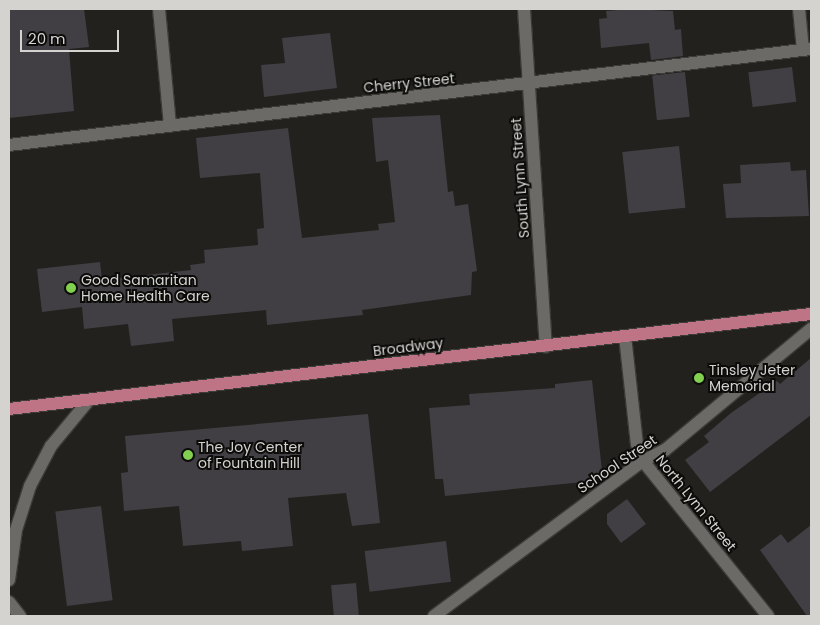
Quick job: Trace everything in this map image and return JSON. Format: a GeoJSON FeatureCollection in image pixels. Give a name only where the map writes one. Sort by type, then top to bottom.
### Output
{"type":"FeatureCollection","features":[{"type":"Feature","properties":{"kind":"main road","name":"Broadway"},"geometry":{"type":"LineString","coordinates":[[9,409],[811,314]]}},
{"type":"Feature","properties":{"kind":"street"},"geometry":{"type":"LineString","coordinates":[[159,9],[170,125]]}},
{"type":"Feature","properties":{"kind":"street","name":"South Lynn Street"},"geometry":{"type":"LineString","coordinates":[[524,9],[546,346]]}},
{"type":"Feature","properties":{"kind":"street"},"geometry":{"type":"LineString","coordinates":[[799,9],[807,49]]}},
{"type":"Feature","properties":{"kind":"street","name":"Cherry Street"},"geometry":{"type":"LineString","coordinates":[[9,145],[529,85],[555,78],[807,49]]}},
{"type":"Feature","properties":{"kind":"street","name":"School Street"},"geometry":{"type":"LineString","coordinates":[[434,616],[643,461],[665,450],[811,329]]}},
{"type":"Feature","properties":{"kind":"street","name":"North Lynn Street"},"geometry":{"type":"LineString","coordinates":[[625,336],[637,444],[643,461],[768,616]]}},
{"type":"Feature","properties":{"kind":"street"},"geometry":{"type":"LineString","coordinates":[[9,580],[16,530],[30,486],[51,446],[89,400]]}},
{"type":"Feature","properties":{"kind":"street"},"geometry":{"type":"LineString","coordinates":[[9,602],[20,616]]}},
{"type":"Feature","properties":{"kind":"building"},"geometry":{"type":"Polygon","coordinates":[[[9,9],[84,9],[89,47],[69,49],[74,111],[9,118],[9,9]]]}},
{"type":"Feature","properties":{"kind":"building"},"geometry":{"type":"Polygon","coordinates":[[[630,9],[673,11],[675,30],[681,29],[683,56],[651,60],[649,43],[601,48],[599,19],[607,18],[606,11],[630,9]]]}},
{"type":"Feature","properties":{"kind":"building"},"geometry":{"type":"Polygon","coordinates":[[[330,33],[337,88],[264,97],[261,65],[285,63],[282,38],[330,33]]]}},
{"type":"Feature","properties":{"kind":"building"},"geometry":{"type":"Polygon","coordinates":[[[792,67],[796,102],[753,107],[748,72],[792,67]]]}},
{"type":"Feature","properties":{"kind":"building"},"geometry":{"type":"Polygon","coordinates":[[[685,72],[690,117],[657,120],[652,75],[685,72]]]}},
{"type":"Feature","properties":{"kind":"building"},"geometry":{"type":"Polygon","coordinates":[[[440,115],[448,192],[453,191],[455,206],[468,204],[477,271],[472,272],[471,295],[362,310],[363,315],[267,325],[266,310],[172,319],[174,341],[131,346],[128,324],[84,329],[82,307],[42,312],[37,269],[100,262],[102,280],[191,270],[190,265],[205,263],[204,250],[258,245],[257,229],[264,228],[260,173],[200,178],[196,138],[288,128],[302,238],[379,230],[378,224],[395,222],[388,160],[376,162],[372,118],[440,115]]]}},
{"type":"Feature","properties":{"kind":"building"},"geometry":{"type":"Polygon","coordinates":[[[679,146],[685,208],[629,214],[622,152],[679,146]]]}},
{"type":"Feature","properties":{"kind":"building"},"geometry":{"type":"Polygon","coordinates":[[[790,162],[791,171],[806,170],[809,216],[726,218],[723,184],[741,183],[740,165],[790,162]]]}},
{"type":"Feature","properties":{"kind":"building"},"geometry":{"type":"Polygon","coordinates":[[[811,358],[811,415],[710,492],[685,460],[709,442],[704,436],[731,413],[777,381],[780,384],[811,358]]]}},
{"type":"Feature","properties":{"kind":"building"},"geometry":{"type":"Polygon","coordinates":[[[592,380],[603,480],[445,496],[443,479],[435,479],[429,408],[470,405],[469,394],[555,388],[555,384],[592,380]]]}},
{"type":"Feature","properties":{"kind":"building"},"geometry":{"type":"Polygon","coordinates":[[[368,414],[380,523],[352,526],[346,493],[288,498],[293,546],[242,551],[241,541],[183,546],[179,506],[124,511],[121,473],[128,472],[125,436],[368,414]]]}},
{"type":"Feature","properties":{"kind":"building"},"geometry":{"type":"Polygon","coordinates":[[[627,499],[646,524],[621,543],[607,524],[607,514],[627,499]]]}},
{"type":"Feature","properties":{"kind":"building"},"geometry":{"type":"Polygon","coordinates":[[[101,506],[113,600],[67,606],[55,512],[101,506]]]}},
{"type":"Feature","properties":{"kind":"building"},"geometry":{"type":"Polygon","coordinates":[[[811,525],[811,616],[807,616],[760,550],[781,534],[788,543],[811,525]]]}},
{"type":"Feature","properties":{"kind":"building"},"geometry":{"type":"Polygon","coordinates":[[[446,541],[451,582],[370,592],[365,551],[446,541]]]}},
{"type":"Feature","properties":{"kind":"building"},"geometry":{"type":"Polygon","coordinates":[[[356,583],[359,616],[334,616],[331,585],[356,583]]]}},
{"type":"Feature","properties":{"kind":"place","name":"Good Samaritan Home Health Care"},"geometry":{"type":"Point","coordinates":[71,288]}},
{"type":"Feature","properties":{"kind":"place","name":"Tinsley Jeter Memorial"},"geometry":{"type":"Point","coordinates":[699,378]}},
{"type":"Feature","properties":{"kind":"place","name":"The Joy Center of Fountain Hill"},"geometry":{"type":"Point","coordinates":[188,455]}}]}
